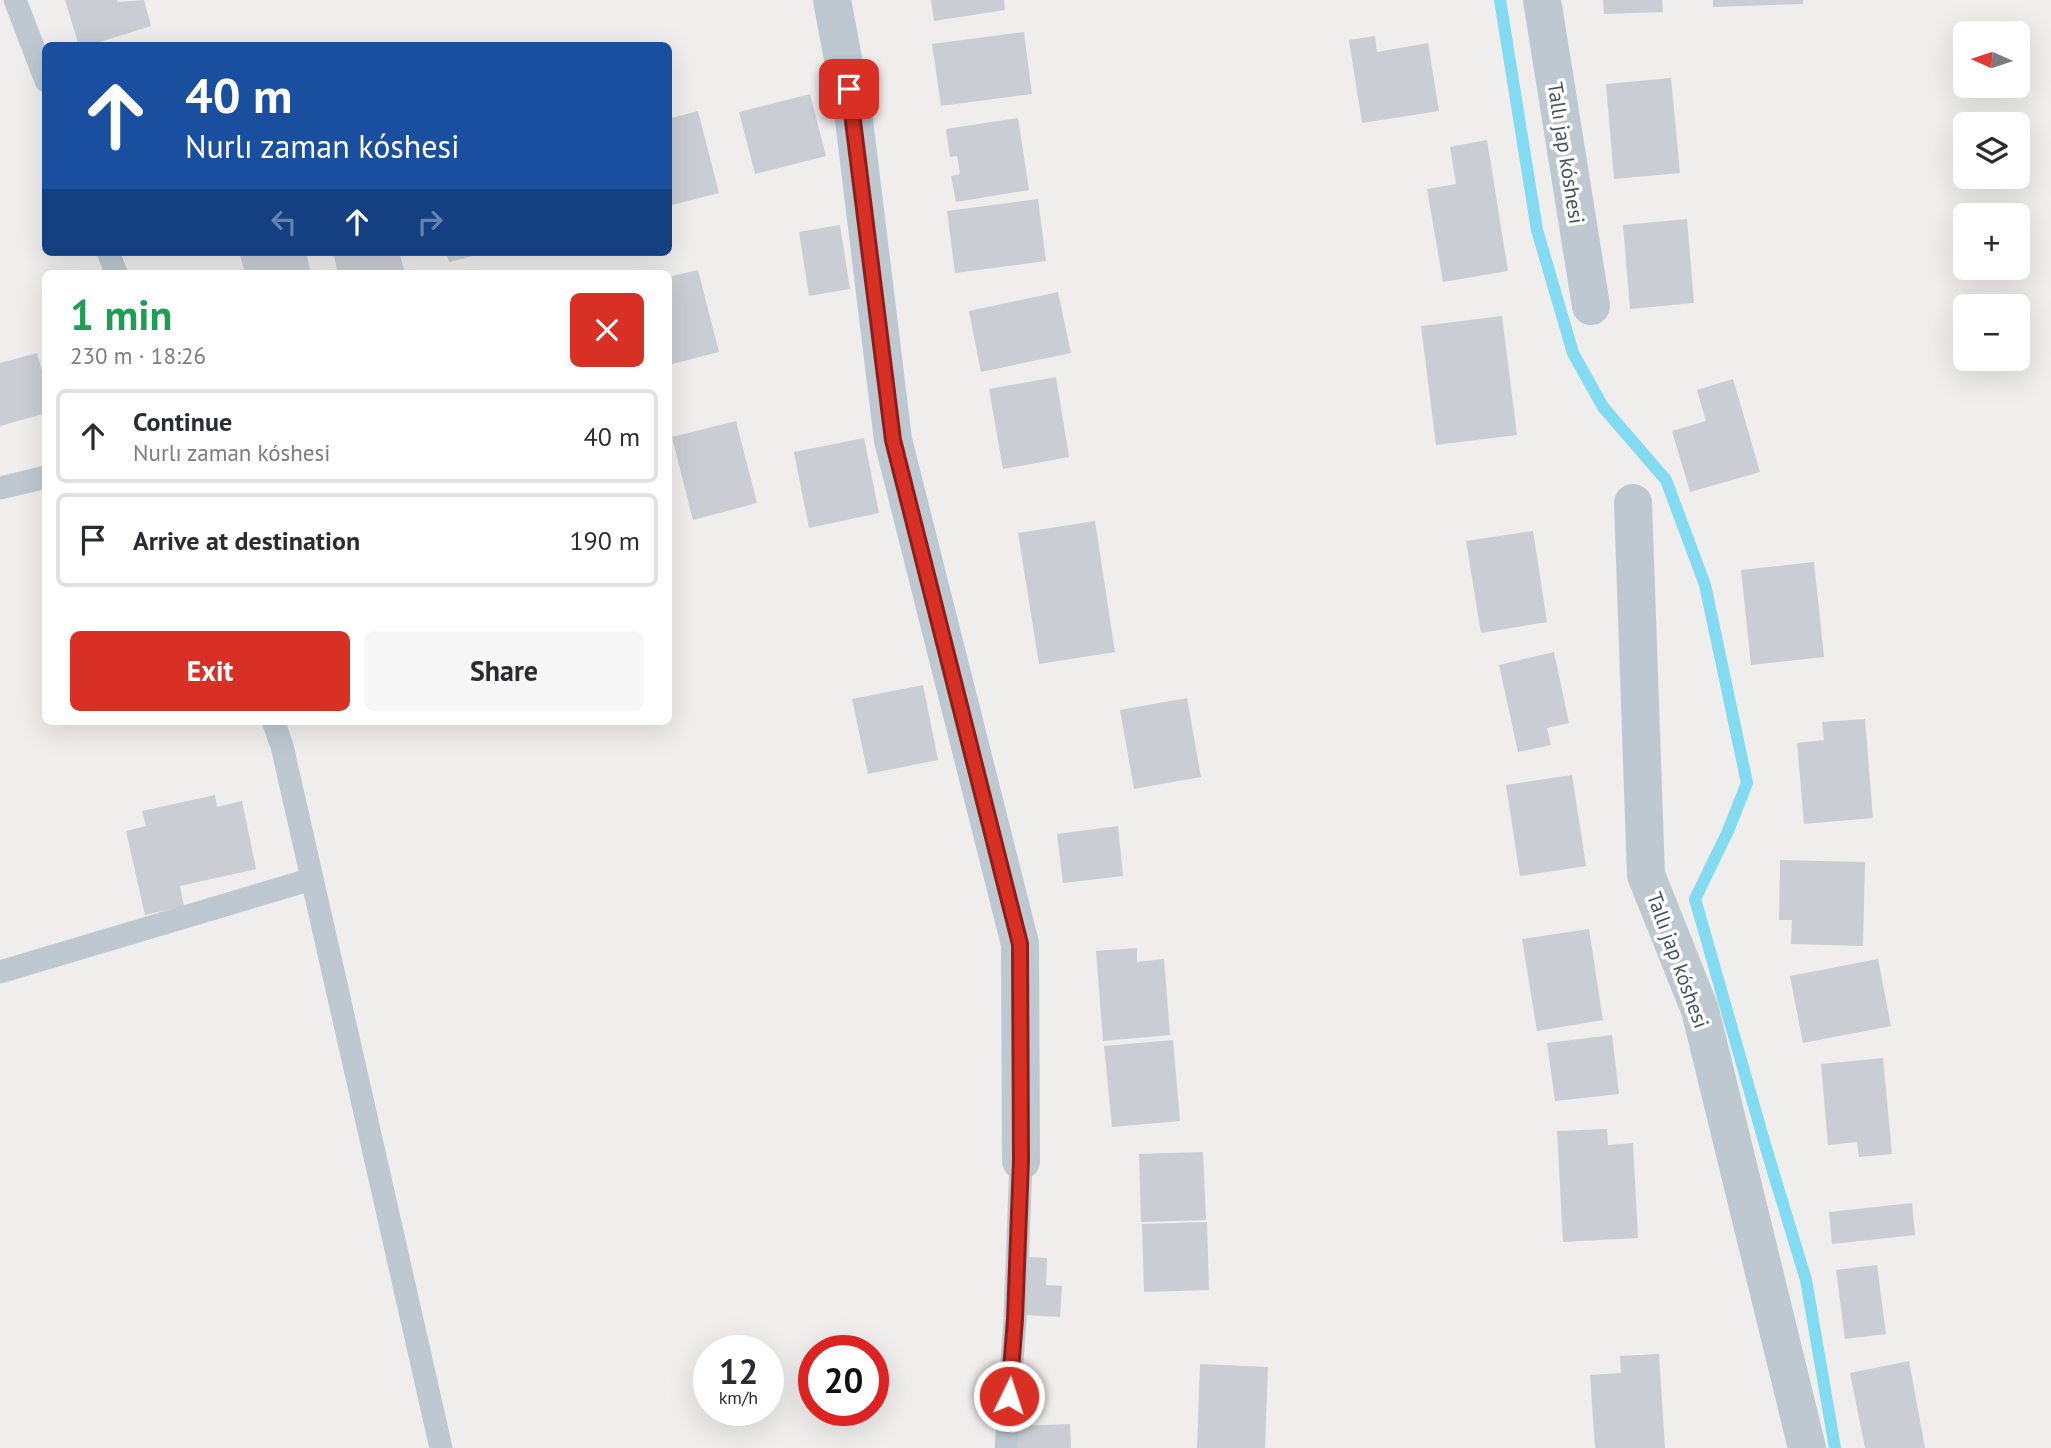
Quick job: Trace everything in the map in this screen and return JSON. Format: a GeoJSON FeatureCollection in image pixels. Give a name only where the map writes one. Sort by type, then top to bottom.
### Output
{"type":"FeatureCollection","features":[{"type":"Feature","properties":{"kind":"street"},"geometry":{"type":"LineString","coordinates":[[832,0],[853,111],[893,440],[1020,944],[1021,1160]]}},
{"type":"Feature","properties":{"kind":"street","name":"Tallı jap kóshesi"},"geometry":{"type":"LineString","coordinates":[[1542,0],[1591,306]]}},
{"type":"Feature","properties":{"kind":"street","name":"Tallı jap kóshesi"},"geometry":{"type":"LineString","coordinates":[[1633,503],[1646,875],[1700,1010],[1807,1448]]}},
{"type":"Feature","properties":{"kind":"lane"},"geometry":{"type":"LineString","coordinates":[[15,0],[42,71]]}},
{"type":"Feature","properties":{"kind":"lane"},"geometry":{"type":"LineString","coordinates":[[0,488],[42,478]]}},
{"type":"Feature","properties":{"kind":"lane"},"geometry":{"type":"LineString","coordinates":[[274,725],[282,746],[441,1448]]}},
{"type":"Feature","properties":{"kind":"lane"},"geometry":{"type":"LineString","coordinates":[[0,972],[312,879]]}},
{"type":"Feature","properties":{"kind":"lane"},"geometry":{"type":"LineString","coordinates":[[1006,1448],[1015,1319],[1021,1160]]}},
{"type":"Feature","properties":{"kind":"building"},"geometry":{"type":"Polygon","coordinates":[[[65,0],[144,0],[151,26],[100,42],[78,42],[65,0]]]}},
{"type":"Feature","properties":{"kind":"building"},"geometry":{"type":"Polygon","coordinates":[[[931,0],[1004,0],[1005,10],[934,21],[931,0]]]}},
{"type":"Feature","properties":{"kind":"building"},"geometry":{"type":"Polygon","coordinates":[[[1603,0],[1662,0],[1663,12],[1604,14],[1603,0]]]}},
{"type":"Feature","properties":{"kind":"building"},"geometry":{"type":"Polygon","coordinates":[[[1713,0],[1803,0],[1803,4],[1713,7],[1713,0]]]}},
{"type":"Feature","properties":{"kind":"building"},"geometry":{"type":"Polygon","coordinates":[[[1024,32],[1032,94],[941,106],[932,44],[1024,32]]]}},
{"type":"Feature","properties":{"kind":"building"},"geometry":{"type":"Polygon","coordinates":[[[1375,36],[1377,52],[1428,43],[1439,111],[1362,123],[1349,40],[1375,36]]]}},
{"type":"Feature","properties":{"kind":"building"},"geometry":{"type":"Polygon","coordinates":[[[1671,78],[1680,173],[1614,179],[1606,84],[1671,78]]]}},
{"type":"Feature","properties":{"kind":"building"},"geometry":{"type":"Polygon","coordinates":[[[810,94],[826,156],[755,174],[739,112],[810,94]]]}},
{"type":"Feature","properties":{"kind":"building"},"geometry":{"type":"Polygon","coordinates":[[[698,111],[719,193],[672,205],[672,118],[698,111]]]}},
{"type":"Feature","properties":{"kind":"building"},"geometry":{"type":"Polygon","coordinates":[[[1018,118],[1029,190],[956,202],[951,176],[960,174],[957,156],[950,157],[946,129],[1018,118]]]}},
{"type":"Feature","properties":{"kind":"building"},"geometry":{"type":"Polygon","coordinates":[[[1487,140],[1508,271],[1443,282],[1427,189],[1456,184],[1450,147],[1487,140]]]}},
{"type":"Feature","properties":{"kind":"building"},"geometry":{"type":"Polygon","coordinates":[[[1038,199],[1046,261],[955,273],[947,211],[1038,199]]]}},
{"type":"Feature","properties":{"kind":"building"},"geometry":{"type":"Polygon","coordinates":[[[1687,219],[1694,303],[1630,309],[1623,225],[1687,219]]]}},
{"type":"Feature","properties":{"kind":"building"},"geometry":{"type":"Polygon","coordinates":[[[840,225],[850,289],[809,296],[799,232],[840,225]]]}},
{"type":"Feature","properties":{"kind":"building"},"geometry":{"type":"Polygon","coordinates":[[[240,256],[307,256],[310,270],[244,270],[240,256]]]}},
{"type":"Feature","properties":{"kind":"building"},"geometry":{"type":"Polygon","coordinates":[[[334,256],[400,256],[404,270],[337,270],[334,256]]]}},
{"type":"Feature","properties":{"kind":"building"},"geometry":{"type":"Polygon","coordinates":[[[447,256],[473,256],[449,262],[447,256]]]}},
{"type":"Feature","properties":{"kind":"building"},"geometry":{"type":"Polygon","coordinates":[[[698,270],[719,352],[672,364],[672,276],[698,270]]]}},
{"type":"Feature","properties":{"kind":"building"},"geometry":{"type":"Polygon","coordinates":[[[1058,292],[1071,353],[981,372],[969,311],[1058,292]]]}},
{"type":"Feature","properties":{"kind":"building"},"geometry":{"type":"Polygon","coordinates":[[[1502,316],[1517,435],[1436,445],[1421,326],[1502,316]]]}},
{"type":"Feature","properties":{"kind":"building"},"geometry":{"type":"Polygon","coordinates":[[[37,353],[42,370],[42,414],[0,426],[0,363],[37,353]]]}},
{"type":"Feature","properties":{"kind":"building"},"geometry":{"type":"Polygon","coordinates":[[[1056,377],[1069,457],[1003,469],[989,389],[1056,377]]]}},
{"type":"Feature","properties":{"kind":"building"},"geometry":{"type":"Polygon","coordinates":[[[1733,379],[1760,472],[1690,492],[1672,431],[1706,421],[1697,390],[1733,379]]]}},
{"type":"Feature","properties":{"kind":"building"},"geometry":{"type":"Polygon","coordinates":[[[736,421],[757,503],[693,520],[672,437],[736,421]]]}},
{"type":"Feature","properties":{"kind":"building"},"geometry":{"type":"Polygon","coordinates":[[[864,438],[879,513],[809,528],[794,452],[864,438]]]}},
{"type":"Feature","properties":{"kind":"building"},"geometry":{"type":"Polygon","coordinates":[[[1095,521],[1115,652],[1039,664],[1018,533],[1095,521]]]}},
{"type":"Feature","properties":{"kind":"building"},"geometry":{"type":"Polygon","coordinates":[[[1533,531],[1547,622],[1481,633],[1466,541],[1533,531]]]}},
{"type":"Feature","properties":{"kind":"building"},"geometry":{"type":"Polygon","coordinates":[[[1814,562],[1824,657],[1751,665],[1741,570],[1814,562]]]}},
{"type":"Feature","properties":{"kind":"building"},"geometry":{"type":"Polygon","coordinates":[[[1554,652],[1569,723],[1547,728],[1551,745],[1518,752],[1499,665],[1554,652]]]}},
{"type":"Feature","properties":{"kind":"building"},"geometry":{"type":"Polygon","coordinates":[[[923,685],[938,760],[868,774],[852,699],[923,685]]]}},
{"type":"Feature","properties":{"kind":"building"},"geometry":{"type":"Polygon","coordinates":[[[1187,698],[1201,777],[1134,789],[1120,710],[1187,698]]]}},
{"type":"Feature","properties":{"kind":"building"},"geometry":{"type":"Polygon","coordinates":[[[1865,719],[1873,818],[1804,824],[1797,743],[1824,740],[1822,722],[1865,719]]]}},
{"type":"Feature","properties":{"kind":"building"},"geometry":{"type":"Polygon","coordinates":[[[1572,775],[1586,866],[1520,876],[1506,785],[1572,775]]]}},
{"type":"Feature","properties":{"kind":"building"},"geometry":{"type":"Polygon","coordinates":[[[215,795],[217,807],[242,801],[256,869],[180,886],[184,906],[145,915],[126,831],[146,826],[142,811],[215,795]]]}},
{"type":"Feature","properties":{"kind":"building"},"geometry":{"type":"Polygon","coordinates":[[[1118,826],[1123,876],[1063,883],[1057,834],[1118,826]]]}},
{"type":"Feature","properties":{"kind":"building"},"geometry":{"type":"Polygon","coordinates":[[[1780,860],[1865,862],[1863,946],[1791,944],[1792,920],[1779,920],[1780,860]]]}},
{"type":"Feature","properties":{"kind":"building"},"geometry":{"type":"Polygon","coordinates":[[[1589,929],[1603,1020],[1537,1031],[1522,939],[1589,929]]]}},
{"type":"Feature","properties":{"kind":"building"},"geometry":{"type":"Polygon","coordinates":[[[1137,948],[1137,962],[1164,959],[1170,1035],[1103,1041],[1096,951],[1137,948]]]}},
{"type":"Feature","properties":{"kind":"building"},"geometry":{"type":"Polygon","coordinates":[[[1878,959],[1891,1026],[1803,1043],[1790,976],[1878,959]]]}},
{"type":"Feature","properties":{"kind":"building"},"geometry":{"type":"Polygon","coordinates":[[[1612,1035],[1619,1094],[1555,1101],[1547,1043],[1612,1035]]]}},
{"type":"Feature","properties":{"kind":"building"},"geometry":{"type":"Polygon","coordinates":[[[1173,1040],[1180,1121],[1112,1127],[1104,1046],[1173,1040]]]}},
{"type":"Feature","properties":{"kind":"building"},"geometry":{"type":"Polygon","coordinates":[[[1883,1058],[1892,1154],[1859,1157],[1857,1142],[1828,1145],[1821,1064],[1883,1058]]]}},
{"type":"Feature","properties":{"kind":"building"},"geometry":{"type":"Polygon","coordinates":[[[1607,1129],[1608,1145],[1633,1143],[1638,1238],[1563,1242],[1557,1131],[1607,1129]]]}},
{"type":"Feature","properties":{"kind":"building"},"geometry":{"type":"Polygon","coordinates":[[[1203,1152],[1206,1220],[1141,1222],[1139,1154],[1203,1152]]]}},
{"type":"Feature","properties":{"kind":"building"},"geometry":{"type":"Polygon","coordinates":[[[1912,1203],[1915,1235],[1832,1244],[1829,1212],[1912,1203]]]}},
{"type":"Feature","properties":{"kind":"building"},"geometry":{"type":"Polygon","coordinates":[[[1207,1222],[1209,1290],[1144,1292],[1142,1224],[1207,1222]]]}},
{"type":"Feature","properties":{"kind":"building"},"geometry":{"type":"Polygon","coordinates":[[[1029,1257],[1047,1258],[1046,1285],[1062,1286],[1060,1317],[1025,1315],[1029,1257]]]}},
{"type":"Feature","properties":{"kind":"building"},"geometry":{"type":"Polygon","coordinates":[[[1877,1265],[1886,1334],[1845,1339],[1836,1270],[1877,1265]]]}},
{"type":"Feature","properties":{"kind":"building"},"geometry":{"type":"Polygon","coordinates":[[[1659,1354],[1665,1448],[1595,1448],[1590,1375],[1621,1373],[1620,1356],[1659,1354]]]}},
{"type":"Feature","properties":{"kind":"building"},"geometry":{"type":"Polygon","coordinates":[[[1909,1361],[1925,1448],[1865,1448],[1850,1373],[1909,1361]]]}},
{"type":"Feature","properties":{"kind":"building"},"geometry":{"type":"Polygon","coordinates":[[[1200,1364],[1268,1367],[1265,1448],[1197,1448],[1200,1364]]]}},
{"type":"Feature","properties":{"kind":"building"},"geometry":{"type":"Polygon","coordinates":[[[1070,1424],[1071,1448],[1015,1448],[1015,1426],[1070,1424]]]}},
{"type":"Feature","properties":{"kind":"waterway"},"geometry":{"type":"LineString","coordinates":[[1500,0],[1537,230],[1573,353],[1603,407],[1666,480],[1705,585],[1747,783],[1728,831],[1695,899],[1806,1280],[1835,1448]]}},
{"type":"Feature","properties":{"kind":"route"},"geometry":{"type":"LineString","coordinates":[[849,89],[893,440],[1020,944],[1021,1160],[1009,1396]]}}]}
